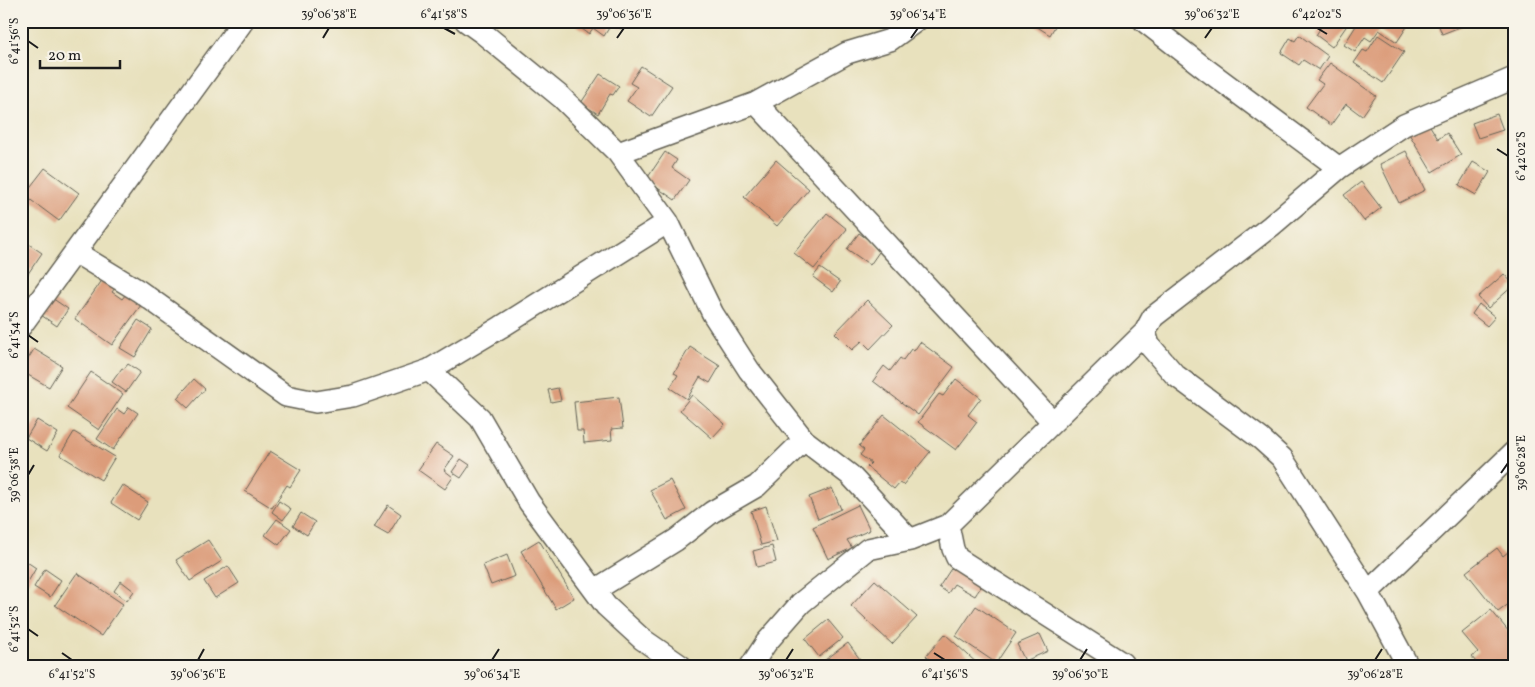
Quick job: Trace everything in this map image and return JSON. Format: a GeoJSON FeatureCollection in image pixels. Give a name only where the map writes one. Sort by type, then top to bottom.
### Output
{"type":"FeatureCollection","features":[{"type":"Feature","properties":{"kind":"street"},"geometry":{"type":"LineString","coordinates":[[21,326],[242,21]]}},
{"type":"Feature","properties":{"kind":"street"},"geometry":{"type":"LineString","coordinates":[[466,21],[561,97],[618,153],[668,222],[713,314],[749,370],[804,440],[850,475],[910,540]]}},
{"type":"Feature","properties":{"kind":"street"},"geometry":{"type":"LineString","coordinates":[[618,153],[756,103],[847,53],[890,40],[916,21]]}},
{"type":"Feature","properties":{"kind":"street"},"geometry":{"type":"LineString","coordinates":[[1144,21],[1339,168]]}},
{"type":"Feature","properties":{"kind":"street"},"geometry":{"type":"LineString","coordinates":[[751,666],[766,643],[801,603],[868,548],[910,540],[948,525],[1145,332],[1153,317],[1271,226],[1339,168],[1404,125],[1514,78]]}},
{"type":"Feature","properties":{"kind":"street"},"geometry":{"type":"LineString","coordinates":[[756,103],[1053,422]]}},
{"type":"Feature","properties":{"kind":"street"},"geometry":{"type":"LineString","coordinates":[[75,252],[139,291],[286,396],[316,402],[353,396],[429,370],[668,222]]}},
{"type":"Feature","properties":{"kind":"street"},"geometry":{"type":"LineString","coordinates":[[1145,332],[1149,345],[1175,375],[1261,439],[1282,458],[1368,592],[1408,666]]}},
{"type":"Feature","properties":{"kind":"street"},"geometry":{"type":"LineString","coordinates":[[429,370],[480,418],[529,502],[606,606],[642,639],[681,666]]}},
{"type":"Feature","properties":{"kind":"street"},"geometry":{"type":"LineString","coordinates":[[594,590],[676,540],[712,512],[757,486],[804,440]]}},
{"type":"Feature","properties":{"kind":"street"},"geometry":{"type":"LineString","coordinates":[[1368,592],[1514,452]]}},
{"type":"Feature","properties":{"kind":"street"},"geometry":{"type":"LineString","coordinates":[[948,525],[952,549],[957,558],[1124,666]]}},
{"type":"Feature","properties":{"kind":"building"},"geometry":{"type":"Polygon","coordinates":[[[571,21],[627,21],[621,29],[612,23],[604,36],[593,28],[589,34],[571,21]]]}},
{"type":"Feature","properties":{"kind":"building"},"geometry":{"type":"Polygon","coordinates":[[[1028,21],[1058,21],[1050,35],[1028,21]]]}},
{"type":"Feature","properties":{"kind":"building"},"geometry":{"type":"Polygon","coordinates":[[[1325,21],[1350,21],[1332,47],[1316,35],[1325,21]]]}},
{"type":"Feature","properties":{"kind":"building"},"geometry":{"type":"Polygon","coordinates":[[[1359,21],[1410,22],[1397,42],[1379,30],[1371,41],[1365,37],[1355,52],[1344,45],[1359,21]]]}},
{"type":"Feature","properties":{"kind":"building"},"geometry":{"type":"Polygon","coordinates":[[[1437,21],[1475,21],[1442,34],[1437,21]]]}},
{"type":"Feature","properties":{"kind":"building"},"geometry":{"type":"Polygon","coordinates":[[[1299,35],[1328,56],[1319,70],[1303,60],[1299,65],[1281,53],[1290,38],[1295,41],[1299,35]]]}},
{"type":"Feature","properties":{"kind":"building"},"geometry":{"type":"Polygon","coordinates":[[[1378,35],[1404,52],[1383,83],[1354,63],[1363,50],[1367,52],[1378,35]]]}},
{"type":"Feature","properties":{"kind":"building"},"geometry":{"type":"Polygon","coordinates":[[[1330,63],[1376,96],[1362,116],[1346,104],[1331,125],[1306,107],[1323,84],[1317,80],[1330,63]]]}},
{"type":"Feature","properties":{"kind":"building"},"geometry":{"type":"Polygon","coordinates":[[[641,66],[672,86],[651,117],[627,101],[637,87],[630,83],[641,66]]]}},
{"type":"Feature","properties":{"kind":"building"},"geometry":{"type":"Polygon","coordinates":[[[600,74],[619,86],[613,95],[610,94],[598,114],[581,103],[600,74]]]}},
{"type":"Feature","properties":{"kind":"building"},"geometry":{"type":"Polygon","coordinates":[[[1497,114],[1503,130],[1478,138],[1472,123],[1497,114]]]}},
{"type":"Feature","properties":{"kind":"building"},"geometry":{"type":"Polygon","coordinates":[[[1427,121],[1438,139],[1447,133],[1461,155],[1432,172],[1408,132],[1427,121]]]}},
{"type":"Feature","properties":{"kind":"building"},"geometry":{"type":"Polygon","coordinates":[[[1406,151],[1425,190],[1399,203],[1380,164],[1406,151]]]}},
{"type":"Feature","properties":{"kind":"building"},"geometry":{"type":"Polygon","coordinates":[[[665,152],[677,160],[672,168],[689,180],[675,200],[646,180],[665,152]]]}},
{"type":"Feature","properties":{"kind":"building"},"geometry":{"type":"Polygon","coordinates":[[[776,160],[809,189],[777,226],[744,197],[776,160]]]}},
{"type":"Feature","properties":{"kind":"building"},"geometry":{"type":"Polygon","coordinates":[[[1473,162],[1490,172],[1476,195],[1459,185],[1473,162]]]}},
{"type":"Feature","properties":{"kind":"building"},"geometry":{"type":"Polygon","coordinates":[[[45,168],[79,193],[59,221],[24,195],[45,168]]]}},
{"type":"Feature","properties":{"kind":"building"},"geometry":{"type":"Polygon","coordinates":[[[1361,182],[1381,208],[1364,221],[1344,195],[1361,182]]]}},
{"type":"Feature","properties":{"kind":"building"},"geometry":{"type":"Polygon","coordinates":[[[827,213],[847,229],[814,269],[794,253],[827,213]]]}},
{"type":"Feature","properties":{"kind":"building"},"geometry":{"type":"Polygon","coordinates":[[[859,233],[881,249],[870,265],[847,249],[859,233]]]}},
{"type":"Feature","properties":{"kind":"building"},"geometry":{"type":"Polygon","coordinates":[[[21,239],[42,253],[21,284],[21,239]]]}},
{"type":"Feature","properties":{"kind":"building"},"geometry":{"type":"Polygon","coordinates":[[[820,268],[840,282],[833,292],[813,277],[820,268]]]}},
{"type":"Feature","properties":{"kind":"building"},"geometry":{"type":"Polygon","coordinates":[[[1504,274],[1514,285],[1488,308],[1478,297],[1504,274]]]}},
{"type":"Feature","properties":{"kind":"building"},"geometry":{"type":"Polygon","coordinates":[[[103,279],[115,288],[112,292],[122,299],[126,294],[141,305],[112,345],[75,319],[103,279]]]}},
{"type":"Feature","properties":{"kind":"building"},"geometry":{"type":"Polygon","coordinates":[[[49,296],[68,309],[57,326],[38,313],[49,296]]]}},
{"type":"Feature","properties":{"kind":"building"},"geometry":{"type":"Polygon","coordinates":[[[867,300],[893,325],[870,349],[862,341],[852,350],[835,333],[867,300]]]}},
{"type":"Feature","properties":{"kind":"building"},"geometry":{"type":"Polygon","coordinates":[[[1479,304],[1495,317],[1487,326],[1472,314],[1479,304]]]}},
{"type":"Feature","properties":{"kind":"building"},"geometry":{"type":"Polygon","coordinates":[[[138,320],[152,329],[135,357],[120,348],[138,320]]]}},
{"type":"Feature","properties":{"kind":"building"},"geometry":{"type":"Polygon","coordinates":[[[920,342],[954,367],[918,415],[873,381],[884,366],[890,371],[900,358],[903,360],[911,349],[914,351],[920,342]]]}},
{"type":"Feature","properties":{"kind":"building"},"geometry":{"type":"Polygon","coordinates":[[[690,347],[720,366],[710,383],[700,377],[687,399],[670,388],[678,375],[674,373],[690,347]]]}},
{"type":"Feature","properties":{"kind":"building"},"geometry":{"type":"Polygon","coordinates":[[[34,349],[62,366],[49,387],[21,371],[34,349]]]}},
{"type":"Feature","properties":{"kind":"building"},"geometry":{"type":"Polygon","coordinates":[[[128,364],[140,372],[126,392],[112,382],[122,368],[124,369],[128,364]]]}},
{"type":"Feature","properties":{"kind":"building"},"geometry":{"type":"Polygon","coordinates":[[[91,372],[123,394],[99,430],[67,408],[91,372]]]}},
{"type":"Feature","properties":{"kind":"building"},"geometry":{"type":"Polygon","coordinates":[[[194,379],[205,389],[188,408],[177,398],[194,379]]]}},
{"type":"Feature","properties":{"kind":"building"},"geometry":{"type":"Polygon","coordinates":[[[956,379],[981,398],[968,415],[977,422],[956,450],[918,422],[939,394],[943,396],[956,379]]]}},
{"type":"Feature","properties":{"kind":"building"},"geometry":{"type":"Polygon","coordinates":[[[558,388],[561,400],[551,402],[548,390],[558,388]]]}},
{"type":"Feature","properties":{"kind":"building"},"geometry":{"type":"Polygon","coordinates":[[[692,395],[725,424],[712,438],[680,410],[692,395]]]}},
{"type":"Feature","properties":{"kind":"building"},"geometry":{"type":"Polygon","coordinates":[[[619,397],[623,428],[611,429],[612,440],[584,443],[583,431],[577,431],[574,402],[619,397]]]}},
{"type":"Feature","properties":{"kind":"building"},"geometry":{"type":"Polygon","coordinates":[[[129,407],[138,413],[113,450],[97,439],[117,409],[124,414],[129,407]]]}},
{"type":"Feature","properties":{"kind":"building"},"geometry":{"type":"Polygon","coordinates":[[[884,415],[930,452],[903,485],[899,483],[894,489],[867,467],[871,463],[860,455],[864,450],[859,446],[884,415]]]}},
{"type":"Feature","properties":{"kind":"building"},"geometry":{"type":"Polygon","coordinates":[[[37,420],[58,433],[47,451],[26,438],[37,420]]]}},
{"type":"Feature","properties":{"kind":"building"},"geometry":{"type":"Polygon","coordinates":[[[74,432],[115,457],[101,480],[60,455],[74,432]]]}},
{"type":"Feature","properties":{"kind":"building"},"geometry":{"type":"Polygon","coordinates":[[[436,444],[454,456],[444,470],[453,477],[445,489],[418,470],[436,444]]]}},
{"type":"Feature","properties":{"kind":"building"},"geometry":{"type":"Polygon","coordinates":[[[270,451],[301,470],[290,487],[287,485],[272,508],[245,491],[270,451]]]}},
{"type":"Feature","properties":{"kind":"building"},"geometry":{"type":"Polygon","coordinates":[[[461,459],[470,465],[461,478],[452,472],[461,459]]]}},
{"type":"Feature","properties":{"kind":"building"},"geometry":{"type":"Polygon","coordinates":[[[670,480],[686,510],[667,520],[650,490],[670,480]]]}},
{"type":"Feature","properties":{"kind":"building"},"geometry":{"type":"Polygon","coordinates":[[[122,485],[148,502],[137,520],[111,503],[122,485]]]}},
{"type":"Feature","properties":{"kind":"building"},"geometry":{"type":"Polygon","coordinates":[[[832,488],[841,509],[818,519],[809,497],[832,488]]]}},
{"type":"Feature","properties":{"kind":"building"},"geometry":{"type":"Polygon","coordinates":[[[279,501],[291,509],[283,520],[272,512],[279,501]]]}},
{"type":"Feature","properties":{"kind":"building"},"geometry":{"type":"Polygon","coordinates":[[[388,505],[401,514],[388,535],[374,527],[388,505]]]}},
{"type":"Feature","properties":{"kind":"building"},"geometry":{"type":"Polygon","coordinates":[[[858,505],[870,530],[847,540],[852,548],[828,559],[813,527],[858,505]]]}},
{"type":"Feature","properties":{"kind":"building"},"geometry":{"type":"Polygon","coordinates":[[[766,506],[777,541],[761,545],[751,511],[766,506]]]}},
{"type":"Feature","properties":{"kind":"building"},"geometry":{"type":"Polygon","coordinates":[[[301,513],[315,522],[307,535],[293,526],[301,513]]]}},
{"type":"Feature","properties":{"kind":"building"},"geometry":{"type":"Polygon","coordinates":[[[277,519],[291,529],[279,545],[265,535],[277,519]]]}},
{"type":"Feature","properties":{"kind":"building"},"geometry":{"type":"Polygon","coordinates":[[[208,540],[222,561],[190,581],[176,560],[208,540]]]}},
{"type":"Feature","properties":{"kind":"building"},"geometry":{"type":"Polygon","coordinates":[[[539,540],[574,598],[556,609],[521,551],[539,540]]]}},
{"type":"Feature","properties":{"kind":"building"},"geometry":{"type":"Polygon","coordinates":[[[772,546],[776,562],[757,567],[753,551],[772,546]]]}},
{"type":"Feature","properties":{"kind":"building"},"geometry":{"type":"Polygon","coordinates":[[[1514,547],[1514,600],[1498,612],[1466,572],[1497,548],[1503,556],[1514,547]]]}},
{"type":"Feature","properties":{"kind":"building"},"geometry":{"type":"Polygon","coordinates":[[[507,555],[515,576],[491,585],[483,565],[507,555]]]}},
{"type":"Feature","properties":{"kind":"building"},"geometry":{"type":"Polygon","coordinates":[[[21,558],[36,568],[25,587],[21,585],[21,558]]]}},
{"type":"Feature","properties":{"kind":"building"},"geometry":{"type":"Polygon","coordinates":[[[956,561],[986,579],[975,596],[954,584],[948,593],[939,587],[956,561]]]}},
{"type":"Feature","properties":{"kind":"building"},"geometry":{"type":"Polygon","coordinates":[[[228,566],[239,583],[215,598],[204,581],[228,566]]]}},
{"type":"Feature","properties":{"kind":"building"},"geometry":{"type":"Polygon","coordinates":[[[45,569],[61,580],[50,597],[34,587],[45,569]]]}},
{"type":"Feature","properties":{"kind":"building"},"geometry":{"type":"Polygon","coordinates":[[[77,573],[123,604],[101,636],[55,605],[77,573]]]}},
{"type":"Feature","properties":{"kind":"building"},"geometry":{"type":"Polygon","coordinates":[[[875,580],[917,617],[892,644],[851,606],[875,580]]]}},
{"type":"Feature","properties":{"kind":"building"},"geometry":{"type":"Polygon","coordinates":[[[121,581],[134,591],[127,601],[114,591],[121,581]]]}},
{"type":"Feature","properties":{"kind":"building"},"geometry":{"type":"Polygon","coordinates":[[[976,606],[1016,633],[996,663],[956,636],[976,606]]]}},
{"type":"Feature","properties":{"kind":"building"},"geometry":{"type":"Polygon","coordinates":[[[1491,610],[1514,638],[1514,659],[1506,666],[1479,666],[1472,657],[1478,652],[1462,633],[1491,610]]]}},
{"type":"Feature","properties":{"kind":"building"},"geometry":{"type":"Polygon","coordinates":[[[828,620],[843,638],[819,657],[805,639],[828,620]]]}},
{"type":"Feature","properties":{"kind":"building"},"geometry":{"type":"Polygon","coordinates":[[[945,634],[980,666],[937,666],[926,656],[945,634]]]}},
{"type":"Feature","properties":{"kind":"building"},"geometry":{"type":"Polygon","coordinates":[[[1040,634],[1048,651],[1025,661],[1017,644],[1040,634]]]}},
{"type":"Feature","properties":{"kind":"building"},"geometry":{"type":"Polygon","coordinates":[[[848,643],[865,666],[817,666],[848,643]]]}}]}
